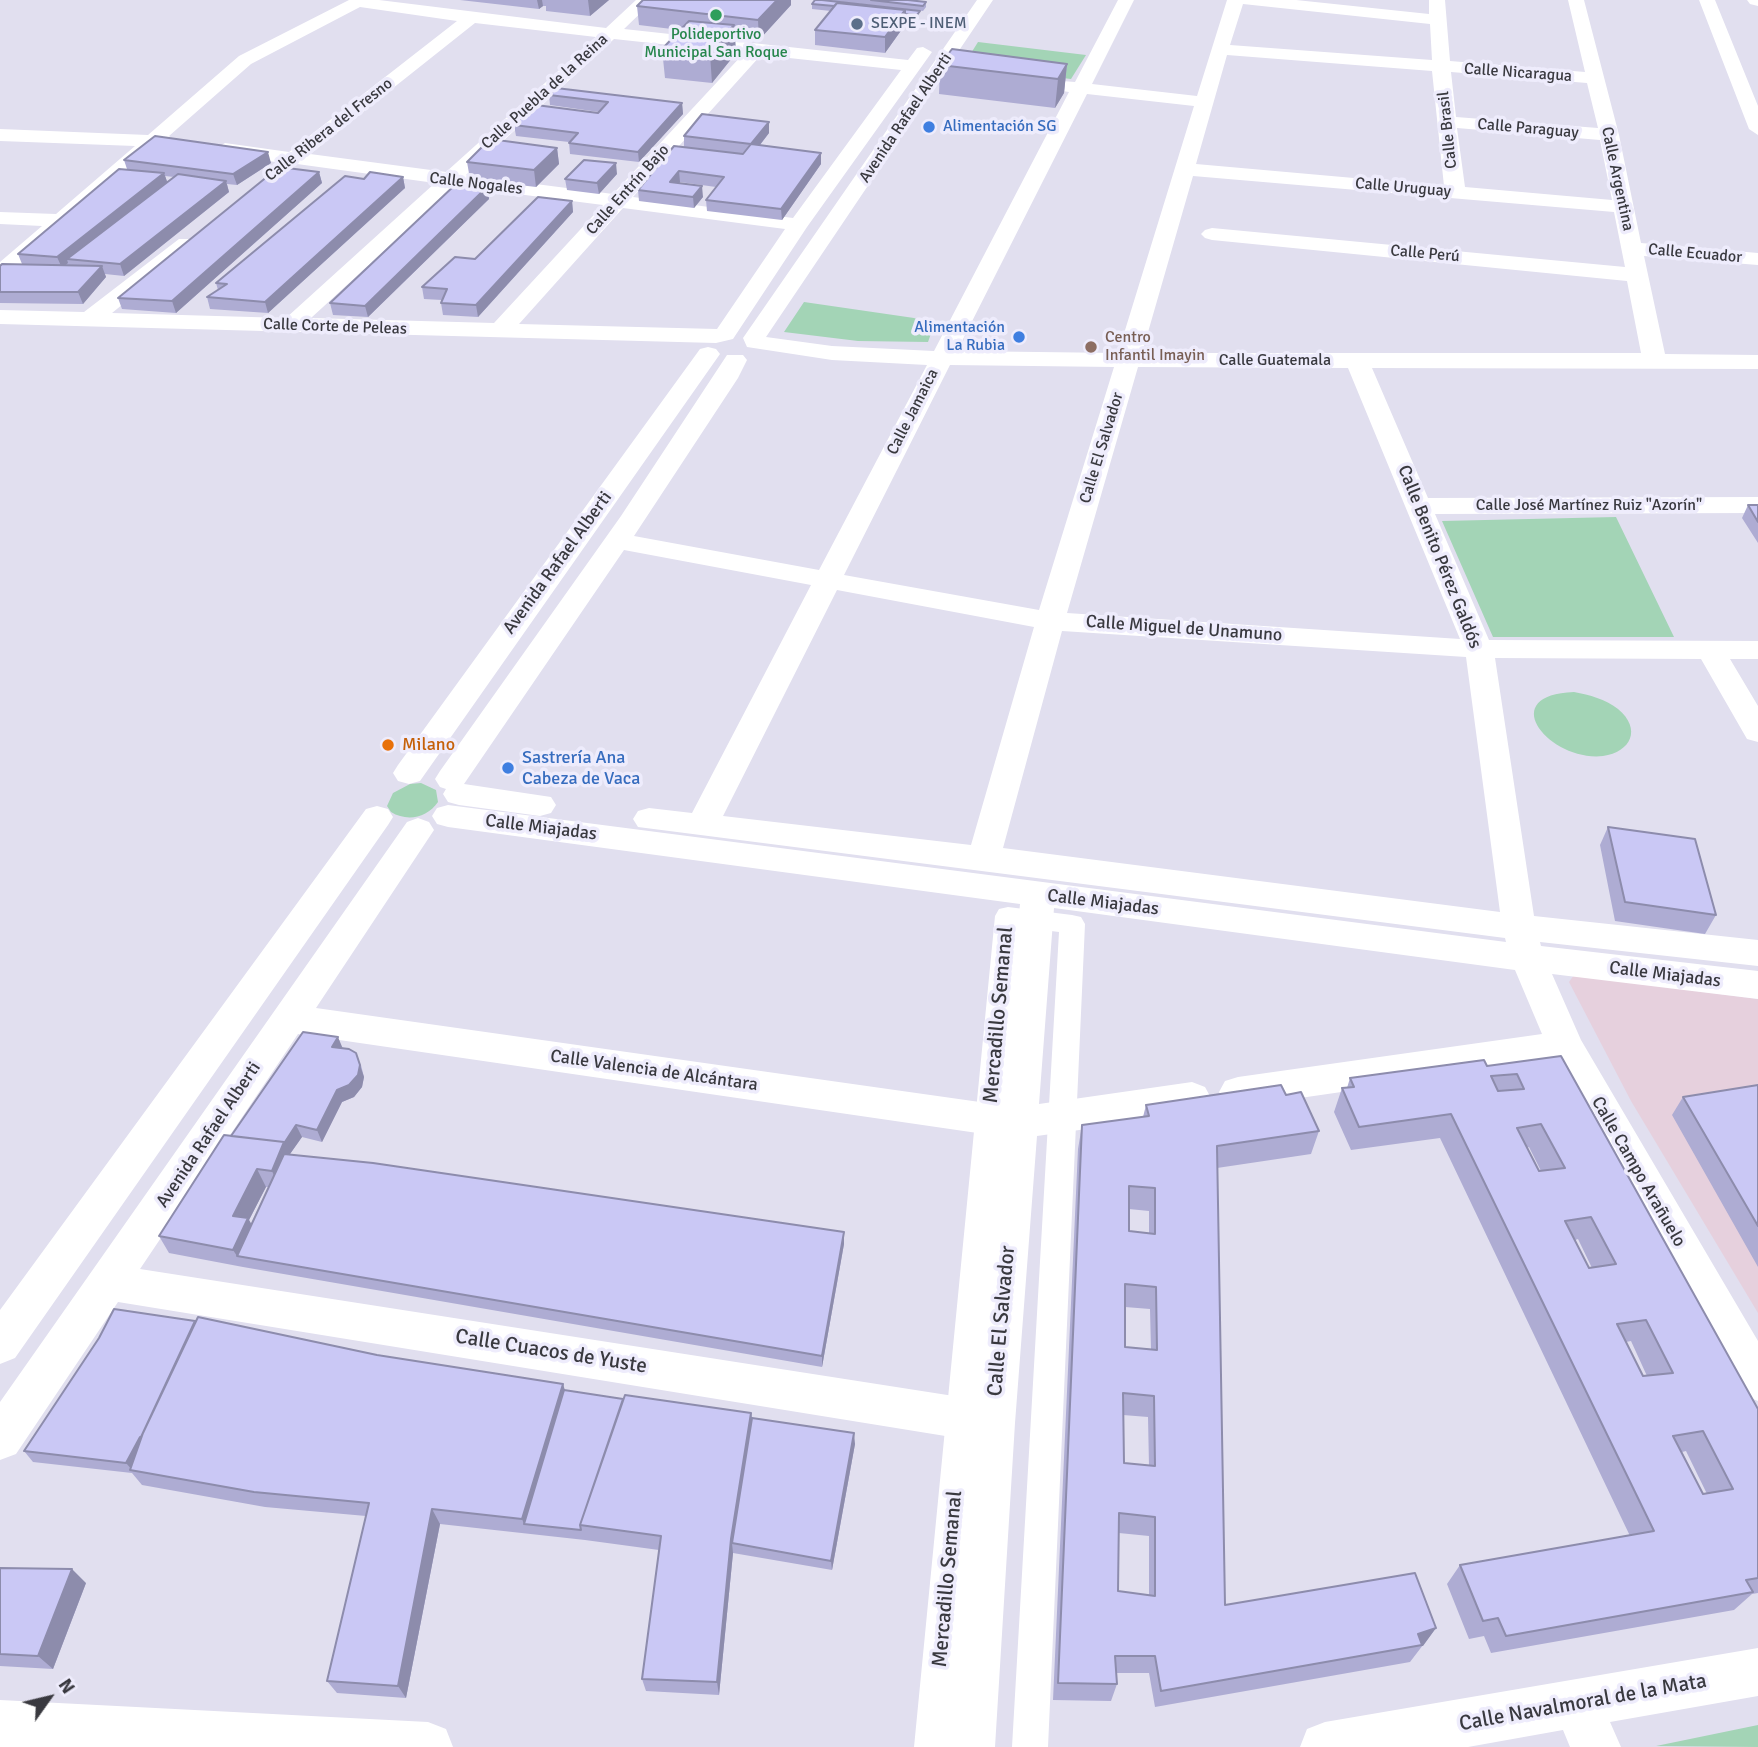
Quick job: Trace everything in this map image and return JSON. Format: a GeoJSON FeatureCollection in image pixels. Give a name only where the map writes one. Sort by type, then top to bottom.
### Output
{"type":"FeatureCollection","features":[{"type":"Feature","properties":{"kind":"street","name":"Calle Puebla de la Reina"},"geometry":{"type":"LineString","coordinates":[[290,326],[646,0]]}},
{"type":"Feature","properties":{"kind":"street","name":"Avenida Rafael Alberti"},"geometry":{"type":"LineString","coordinates":[[0,1439],[289,1017],[444,805],[719,389],[985,0]]}},
{"type":"Feature","properties":{"kind":"street","name":"Calle Jamaica"},"geometry":{"type":"LineString","coordinates":[[702,825],[1126,0]]}},
{"type":"Feature","properties":{"kind":"street","name":"Calle El Salvador"},"geometry":{"type":"LineString","coordinates":[[984,858],[1050,621],[1235,0]]}},
{"type":"Feature","properties":{"kind":"street"},"geometry":{"type":"LineString","coordinates":[[1250,0],[1437,20]]}},
{"type":"Feature","properties":{"kind":"street","name":"Calle Brasil"},"geometry":{"type":"LineString","coordinates":[[1437,0],[1441,67],[1455,192]]}},
{"type":"Feature","properties":{"kind":"street","name":"Calle Argentina"},"geometry":{"type":"LineString","coordinates":[[1576,0],[1609,135],[1654,359]]}},
{"type":"Feature","properties":{"kind":"street"},"geometry":{"type":"LineString","coordinates":[[1707,0],[1758,130]]}},
{"type":"Feature","properties":{"kind":"street"},"geometry":{"type":"LineString","coordinates":[[0,273],[245,60],[358,2],[471,18],[912,66]]}},
{"type":"Feature","properties":{"kind":"street","name":"Calle Ribera del Fresno"},"geometry":{"type":"LineString","coordinates":[[270,177],[471,18]]}},
{"type":"Feature","properties":{"kind":"street","name":"Avenida Rafael Alberti"},"geometry":{"type":"LineString","coordinates":[[0,1344],[388,791],[934,35]]}},
{"type":"Feature","properties":{"kind":"street","name":"Calle Entrín Bajo"},"geometry":{"type":"LineString","coordinates":[[499,332],[757,49]]}},
{"type":"Feature","properties":{"kind":"street","name":"Calle Nicaragua"},"geometry":{"type":"LineString","coordinates":[[1219,50],[1595,78]]}},
{"type":"Feature","properties":{"kind":"street"},"geometry":{"type":"LineString","coordinates":[[937,72],[959,75]]}},
{"type":"Feature","properties":{"kind":"street"},"geometry":{"type":"LineString","coordinates":[[1735,74],[1754,74]]}},
{"type":"Feature","properties":{"kind":"street"},"geometry":{"type":"LineString","coordinates":[[1038,83],[1204,102]]}},
{"type":"Feature","properties":{"kind":"street","name":"Calle Paraguay"},"geometry":{"type":"LineString","coordinates":[[1448,122],[1609,135]]}},
{"type":"Feature","properties":{"kind":"street"},"geometry":{"type":"LineString","coordinates":[[0,135],[153,139],[181,143]]}},
{"type":"Feature","properties":{"kind":"street","name":"Calle Nogales"},"geometry":{"type":"LineString","coordinates":[[208,147],[798,226]]}},
{"type":"Feature","properties":{"kind":"street","name":"Calle Uruguay"},"geometry":{"type":"LineString","coordinates":[[1183,169],[1623,207]]}},
{"type":"Feature","properties":{"kind":"street"},"geometry":{"type":"LineString","coordinates":[[0,218],[61,220]]}},
{"type":"Feature","properties":{"kind":"street"},"geometry":{"type":"LineString","coordinates":[[89,320],[205,228]]}},
{"type":"Feature","properties":{"kind":"street","name":"Calle Perú"},"geometry":{"type":"LineString","coordinates":[[1212,234],[1637,275]]}},
{"type":"Feature","properties":{"kind":"street","name":"Calle Ecuador"},"geometry":{"type":"LineString","coordinates":[[1632,249],[1758,259]]}},
{"type":"Feature","properties":{"kind":"street","name":"Calle Corte de Peleas"},"geometry":{"type":"LineString","coordinates":[[0,317],[670,337],[747,350]]}},
{"type":"Feature","properties":{"kind":"street","name":"Calle Guatemala"},"geometry":{"type":"LineString","coordinates":[[747,350],[791,350],[840,355],[1128,361],[1654,359],[1758,362]]}},
{"type":"Feature","properties":{"kind":"street","name":"Calle Benito Pérez Galdós"},"geometry":{"type":"LineString","coordinates":[[1357,361],[1479,649],[1523,943]]}},
{"type":"Feature","properties":{"kind":"street","name":"Calle José Martínez Ruiz \"Azorín\""},"geometry":{"type":"LineString","coordinates":[[1419,506],[1758,505]]}},
{"type":"Feature","properties":{"kind":"street","name":"Calle Miguel de Unamuno"},"geometry":{"type":"LineString","coordinates":[[617,541],[1050,621],[1479,649],[1758,650]]}},
{"type":"Feature","properties":{"kind":"street"},"geometry":{"type":"LineString","coordinates":[[1710,650],[1758,732]]}},
{"type":"Feature","properties":{"kind":"street"},"geometry":{"type":"LineString","coordinates":[[433,772],[444,805],[393,828],[388,791],[433,772]]}},
{"type":"Feature","properties":{"kind":"street","name":"Calle Miajadas"},"geometry":{"type":"LineString","coordinates":[[444,805],[702,825],[984,858],[1523,943],[1758,985]]}},
{"type":"Feature","properties":{"kind":"street","name":"Calle Miajadas"},"geometry":{"type":"LineString","coordinates":[[444,805],[1038,895],[1523,943],[1758,953]]}},
{"type":"Feature","properties":{"kind":"street","name":"Calle El Salvador"},"geometry":{"type":"LineString","coordinates":[[970,1747],[993,1423],[1038,895]]}},
{"type":"Feature","properties":{"kind":"street","name":"Mercadillo Semanal"},"geometry":{"type":"LineString","coordinates":[[932,1747],[1008,916],[1072,924],[1030,1747]]}},
{"type":"Feature","properties":{"kind":"street","name":"Calle Campo Arañuelo"},"geometry":{"type":"LineString","coordinates":[[1523,943],[1565,1045],[1758,1381]]}},
{"type":"Feature","properties":{"kind":"street","name":"Calle Valencia de Alcántara"},"geometry":{"type":"LineString","coordinates":[[289,1017],[1018,1124],[1565,1045]]}},
{"type":"Feature","properties":{"kind":"street","name":"Calle Cuacos de Yuste"},"geometry":{"type":"LineString","coordinates":[[108,1282],[993,1423]]}},
{"type":"Feature","properties":{"kind":"street","name":"Calle Navalmoral de la Mata"},"geometry":{"type":"LineString","coordinates":[[1325,1747],[1580,1725],[1758,1672]]}},
{"type":"Feature","properties":{"kind":"street"},"geometry":{"type":"LineString","coordinates":[[0,1725],[428,1747]]}},
{"type":"Feature","properties":{"kind":"street"},"geometry":{"type":"LineString","coordinates":[[1580,1725],[1596,1747]]}},
{"type":"Feature","properties":{"kind":"shaded area"},"geometry":{"type":"Polygon","coordinates":[[[1574,975],[1758,999],[1758,1313],[1631,1101],[1569,982],[1574,975]]]}},
{"type":"Feature","properties":{"kind":"green space"},"geometry":{"type":"Polygon","coordinates":[[[978,42],[1086,55],[1071,79],[963,66],[978,42]]]}},
{"type":"Feature","properties":{"kind":"green space"},"geometry":{"type":"Polygon","coordinates":[[[804,302],[914,318],[934,325],[928,342],[858,341],[784,332],[804,302]]]}},
{"type":"Feature","properties":{"kind":"green space"},"geometry":{"type":"Polygon","coordinates":[[[1616,517],[1674,637],[1493,637],[1442,521],[1616,517]]]}},
{"type":"Feature","properties":{"kind":"green space"},"geometry":{"type":"Polygon","coordinates":[[[1574,692],[1608,703],[1625,717],[1631,732],[1621,750],[1603,756],[1583,755],[1565,749],[1549,739],[1539,727],[1534,715],[1537,704],[1550,696],[1574,692]]]}},
{"type":"Feature","properties":{"kind":"green space"},"geometry":{"type":"Polygon","coordinates":[[[421,783],[436,790],[438,802],[428,812],[416,817],[404,817],[391,812],[387,806],[393,793],[410,784],[421,783]]]}},
{"type":"Feature","properties":{"kind":"green space"},"geometry":{"type":"Polygon","coordinates":[[[1758,1725],[1758,1747],[1656,1746],[1758,1725]]]}},
{"type":"Feature","properties":{"kind":"building"},"geometry":{"type":"Polygon","coordinates":[[[643,0],[777,0],[758,20],[637,6],[643,0]]]}},
{"type":"Feature","properties":{"kind":"building"},"geometry":{"type":"Polygon","coordinates":[[[815,0],[920,11],[917,15],[905,14],[905,10],[837,3],[834,6],[812,4],[815,0]]]}},
{"type":"Feature","properties":{"kind":"building"},"geometry":{"type":"Polygon","coordinates":[[[871,0],[908,0],[926,2],[923,6],[871,0]]]}},
{"type":"Feature","properties":{"kind":"building"},"geometry":{"type":"Polygon","coordinates":[[[837,3],[905,10],[885,37],[815,30],[837,3]]]}},
{"type":"Feature","properties":{"kind":"building"},"geometry":{"type":"Polygon","coordinates":[[[689,21],[734,25],[710,54],[662,49],[689,21]]]}},
{"type":"Feature","properties":{"kind":"building"},"geometry":{"type":"Polygon","coordinates":[[[952,49],[1067,64],[1058,79],[940,65],[952,49]]]}},
{"type":"Feature","properties":{"kind":"building"},"geometry":{"type":"Polygon","coordinates":[[[556,88],[682,103],[638,152],[569,143],[578,133],[514,125],[536,105],[598,113],[608,102],[549,95],[556,88]]]}},
{"type":"Feature","properties":{"kind":"building"},"geometry":{"type":"Polygon","coordinates":[[[702,114],[769,122],[751,144],[684,136],[702,114]]]}},
{"type":"Feature","properties":{"kind":"building"},"geometry":{"type":"Polygon","coordinates":[[[155,136],[268,152],[233,174],[124,160],[155,136]]]}},
{"type":"Feature","properties":{"kind":"building"},"geometry":{"type":"Polygon","coordinates":[[[490,139],[557,148],[534,170],[467,162],[490,139]]]}},
{"type":"Feature","properties":{"kind":"building"},"geometry":{"type":"Polygon","coordinates":[[[751,144],[821,153],[781,209],[706,200],[724,177],[679,171],[670,182],[702,186],[693,197],[638,190],[674,146],[743,154],[751,144]]]}},
{"type":"Feature","properties":{"kind":"building"},"geometry":{"type":"Polygon","coordinates":[[[584,160],[616,163],[597,183],[565,179],[584,160]]]}},
{"type":"Feature","properties":{"kind":"building"},"geometry":{"type":"Polygon","coordinates":[[[279,167],[319,172],[172,301],[118,298],[279,167]]]}},
{"type":"Feature","properties":{"kind":"building"},"geometry":{"type":"Polygon","coordinates":[[[119,169],[164,173],[57,257],[18,254],[119,169]]]}},
{"type":"Feature","properties":{"kind":"building"},"geometry":{"type":"Polygon","coordinates":[[[370,172],[403,177],[265,302],[207,297],[227,284],[216,283],[345,176],[364,179],[370,172]]]}},
{"type":"Feature","properties":{"kind":"building"},"geometry":{"type":"Polygon","coordinates":[[[178,174],[226,181],[120,264],[67,259],[178,174]]]}},
{"type":"Feature","properties":{"kind":"building"},"geometry":{"type":"Polygon","coordinates":[[[456,184],[487,187],[365,306],[330,303],[456,184]]]}},
{"type":"Feature","properties":{"kind":"building"},"geometry":{"type":"Polygon","coordinates":[[[538,197],[572,201],[476,305],[441,303],[447,289],[422,287],[455,257],[475,259],[538,197]]]}},
{"type":"Feature","properties":{"kind":"building"},"geometry":{"type":"Polygon","coordinates":[[[2,264],[102,266],[78,292],[0,292],[2,264]]]}},
{"type":"Feature","properties":{"kind":"building"},"geometry":{"type":"Polygon","coordinates":[[[1748,505],[1758,505],[1758,522],[1748,505]]]}},
{"type":"Feature","properties":{"kind":"building"},"geometry":{"type":"Polygon","coordinates":[[[1608,827],[1695,839],[1716,915],[1625,902],[1608,827]]]}},
{"type":"Feature","properties":{"kind":"building"},"geometry":{"type":"Polygon","coordinates":[[[303,1032],[338,1037],[332,1047],[349,1049],[356,1053],[360,1065],[358,1075],[349,1085],[337,1090],[317,1130],[296,1125],[283,1145],[284,1142],[231,1136],[303,1032]]]}},
{"type":"Feature","properties":{"kind":"building"},"geometry":{"type":"Polygon","coordinates":[[[1561,1056],[1758,1409],[1758,1578],[1746,1580],[1753,1592],[1506,1636],[1498,1618],[1483,1621],[1460,1565],[1654,1531],[1451,1114],[1359,1127],[1342,1088],[1354,1087],[1350,1078],[1484,1060],[1487,1066],[1561,1056]],[[1517,1074],[1491,1076],[1498,1091],[1524,1089],[1517,1074]],[[1541,1124],[1517,1128],[1539,1171],[1565,1168],[1541,1124]],[[1591,1217],[1565,1221],[1589,1268],[1616,1264],[1591,1217]],[[1646,1320],[1617,1324],[1643,1376],[1673,1373],[1646,1320]],[[1703,1431],[1673,1436],[1703,1494],[1733,1489],[1703,1431]]]}},
{"type":"Feature","properties":{"kind":"building"},"geometry":{"type":"Polygon","coordinates":[[[1281,1085],[1286,1095],[1301,1092],[1319,1131],[1217,1146],[1225,1605],[1415,1573],[1436,1628],[1418,1634],[1422,1645],[1161,1691],[1155,1656],[1115,1656],[1117,1684],[1058,1683],[1082,1125],[1149,1116],[1146,1105],[1281,1085]],[[1129,1186],[1129,1231],[1155,1234],[1155,1188],[1129,1186]],[[1125,1284],[1125,1347],[1157,1350],[1156,1287],[1125,1284]],[[1123,1393],[1124,1463],[1155,1466],[1154,1396],[1123,1393]],[[1119,1513],[1118,1591],[1155,1596],[1155,1517],[1119,1513]]]}},
{"type":"Feature","properties":{"kind":"building"},"geometry":{"type":"Polygon","coordinates":[[[1758,1085],[1758,1226],[1683,1097],[1758,1085]]]}},
{"type":"Feature","properties":{"kind":"building"},"geometry":{"type":"Polygon","coordinates":[[[224,1135],[284,1142],[272,1171],[257,1169],[233,1216],[248,1218],[233,1250],[159,1236],[224,1135]]]}},
{"type":"Feature","properties":{"kind":"building"},"geometry":{"type":"Polygon","coordinates":[[[284,1154],[373,1163],[844,1232],[822,1356],[237,1256],[284,1154]]]}},
{"type":"Feature","properties":{"kind":"building"},"geometry":{"type":"Polygon","coordinates":[[[114,1309],[195,1321],[141,1437],[126,1463],[24,1451],[99,1338],[114,1309]]]}},
{"type":"Feature","properties":{"kind":"building"},"geometry":{"type":"Polygon","coordinates":[[[198,1317],[377,1355],[563,1384],[522,1519],[432,1509],[398,1686],[327,1681],[369,1503],[254,1492],[130,1470],[143,1433],[198,1317]]]}},
{"type":"Feature","properties":{"kind":"building"},"geometry":{"type":"Polygon","coordinates":[[[564,1390],[623,1399],[580,1525],[581,1530],[524,1524],[564,1390]]]}},
{"type":"Feature","properties":{"kind":"building"},"geometry":{"type":"Polygon","coordinates":[[[625,1395],[751,1413],[731,1539],[717,1682],[642,1679],[661,1536],[580,1525],[625,1395]]]}},
{"type":"Feature","properties":{"kind":"building"},"geometry":{"type":"Polygon","coordinates":[[[752,1418],[854,1433],[831,1561],[732,1543],[752,1418]]]}},
{"type":"Feature","properties":{"kind":"building"},"geometry":{"type":"Polygon","coordinates":[[[0,1568],[72,1569],[38,1656],[0,1654],[0,1568]]]}},
{"type":"Feature","properties":{"kind":"place","name":"Polideportivo Municipal San Roque"},"geometry":{"type":"Point","coordinates":[716,15]}},
{"type":"Feature","properties":{"kind":"place","name":"SEXPE - INEM"},"geometry":{"type":"Point","coordinates":[857,24]}},
{"type":"Feature","properties":{"kind":"place","name":"Alimentación SG"},"geometry":{"type":"Point","coordinates":[929,127]}},
{"type":"Feature","properties":{"kind":"place","name":"Alimentación La Rubia"},"geometry":{"type":"Point","coordinates":[1019,337]}},
{"type":"Feature","properties":{"kind":"place","name":"Centro Infantil Imayin"},"geometry":{"type":"Point","coordinates":[1091,347]}},
{"type":"Feature","properties":{"kind":"place","name":"Milano"},"geometry":{"type":"Point","coordinates":[388,745]}},
{"type":"Feature","properties":{"kind":"place","name":"Sastrería Ana Cabeza de Vaca"},"geometry":{"type":"Point","coordinates":[508,768]}}]}
